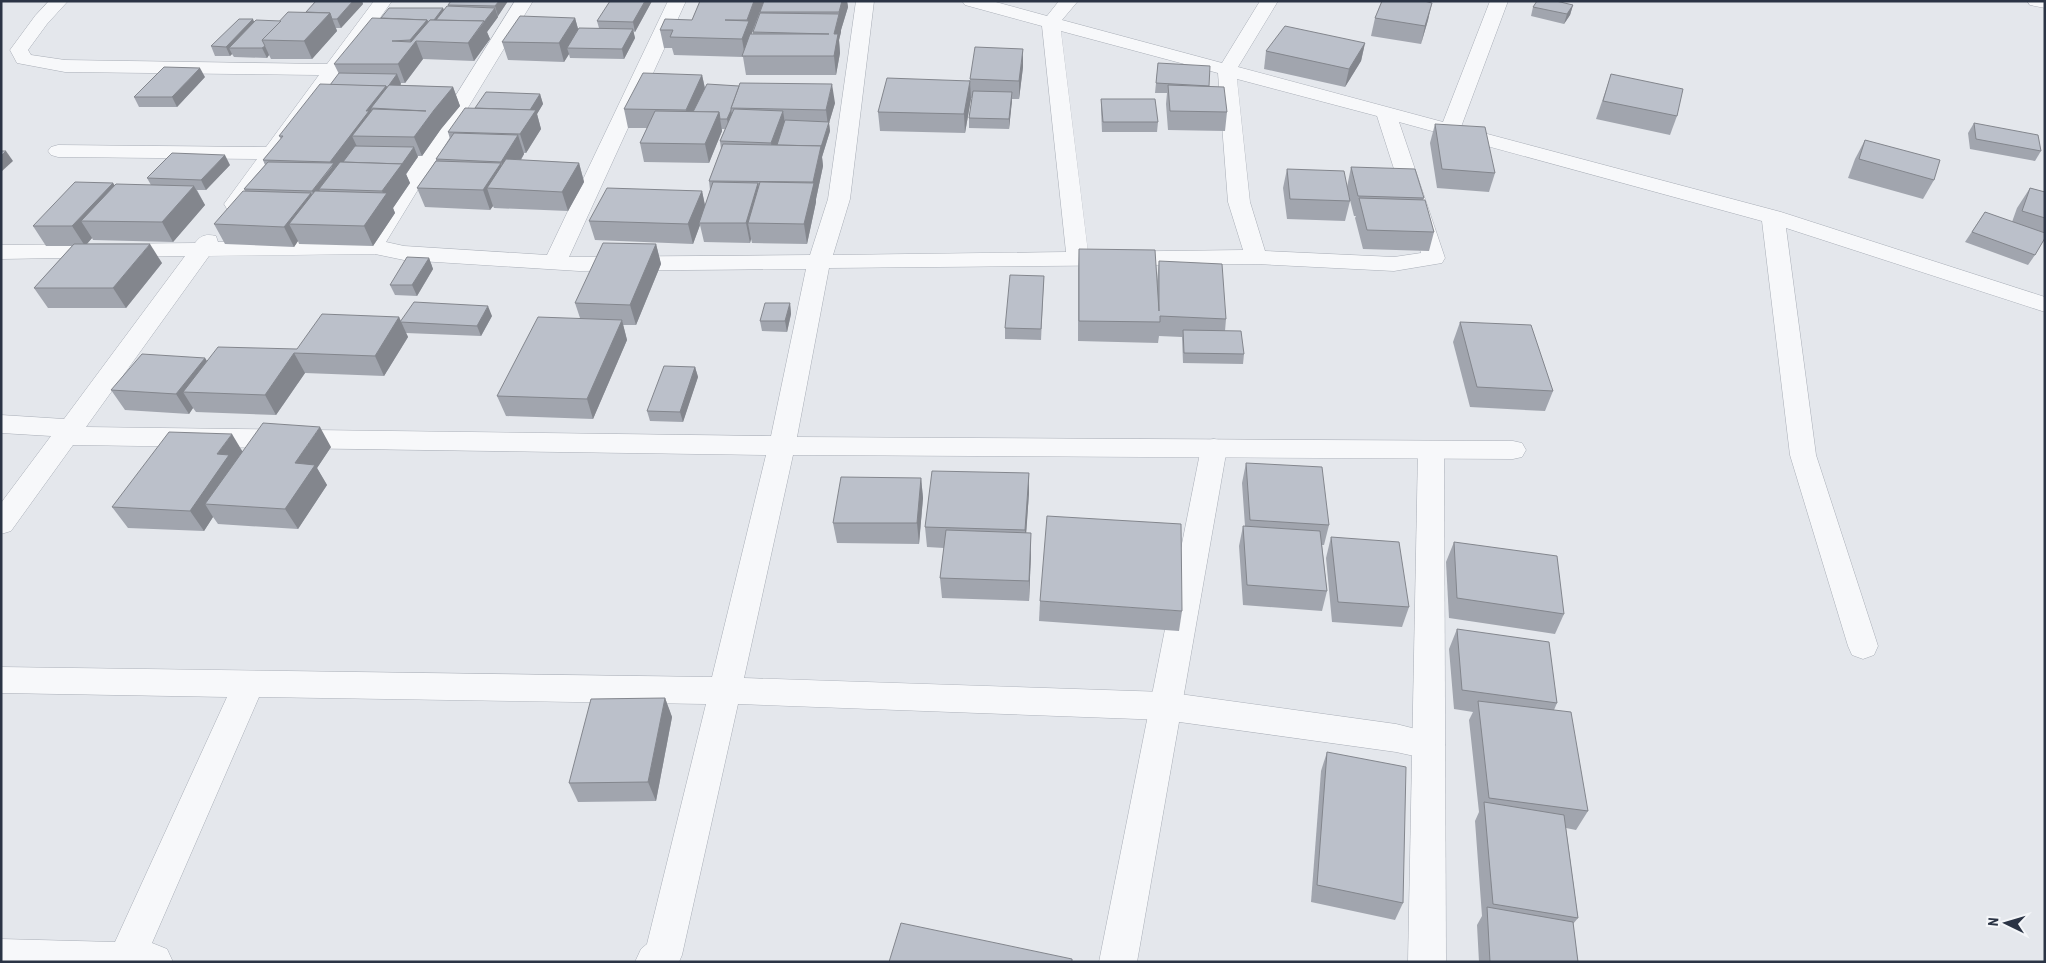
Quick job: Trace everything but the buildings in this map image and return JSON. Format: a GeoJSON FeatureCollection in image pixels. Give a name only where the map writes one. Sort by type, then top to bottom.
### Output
{"type":"FeatureCollection","features":[{"type":"Feature","properties":{"kind":"street"},"geometry":{"type":"LineString","coordinates":[[59,1],[41,20],[19,50],[24,59],[65,66],[333,70]]}},
{"type":"Feature","properties":{"kind":"street"},"geometry":{"type":"LineString","coordinates":[[1,524],[383,1]]}},
{"type":"Feature","properties":{"kind":"street"},"geometry":{"type":"LineString","coordinates":[[372,246],[524,1]]}},
{"type":"Feature","properties":{"kind":"street"},"geometry":{"type":"LineString","coordinates":[[555,263],[677,1]]}},
{"type":"Feature","properties":{"kind":"street"},"geometry":{"type":"LineString","coordinates":[[654,962],[663,955],[782,446],[819,263],[840,199],[865,1]]}},
{"type":"Feature","properties":{"kind":"street"},"geometry":{"type":"LineString","coordinates":[[971,1],[1773,217],[2045,305]]}},
{"type":"Feature","properties":{"kind":"street"},"geometry":{"type":"LineString","coordinates":[[1069,1],[1051,22],[1078,260]]}},
{"type":"Feature","properties":{"kind":"street"},"geometry":{"type":"LineString","coordinates":[[1256,257],[1239,202],[1227,70],[1268,1]]}},
{"type":"Feature","properties":{"kind":"street"},"geometry":{"type":"LineString","coordinates":[[1450,130],[1499,1]]}},
{"type":"Feature","properties":{"kind":"street"},"geometry":{"type":"LineString","coordinates":[[2036,1],[2045,3]]}},
{"type":"Feature","properties":{"kind":"street"},"geometry":{"type":"LineString","coordinates":[[1,252],[375,247],[404,253],[579,264],[1256,257],[1394,264],[1434,258],[1386,113]]}},
{"type":"Feature","properties":{"kind":"street"},"geometry":{"type":"LineString","coordinates":[[58,151],[273,153]]}},
{"type":"Feature","properties":{"kind":"street"},"geometry":{"type":"LineString","coordinates":[[1773,217],[1803,455],[1863,646]]}},
{"type":"Feature","properties":{"kind":"street"},"geometry":{"type":"LineString","coordinates":[[1,424],[69,428],[66,436]]}},
{"type":"Feature","properties":{"kind":"street"},"geometry":{"type":"LineString","coordinates":[[66,436],[782,446],[1513,450]]}},
{"type":"Feature","properties":{"kind":"street"},"geometry":{"type":"LineString","coordinates":[[1118,962],[1214,448]]}},
{"type":"Feature","properties":{"kind":"street"},"geometry":{"type":"LineString","coordinates":[[1427,962],[1431,450]]}},
{"type":"Feature","properties":{"kind":"street"},"geometry":{"type":"LineString","coordinates":[[1,680],[725,691],[1166,706],[1396,738],[1428,745]]}},
{"type":"Feature","properties":{"kind":"street"},"geometry":{"type":"LineString","coordinates":[[1,957],[135,961],[250,684]]}}]}
